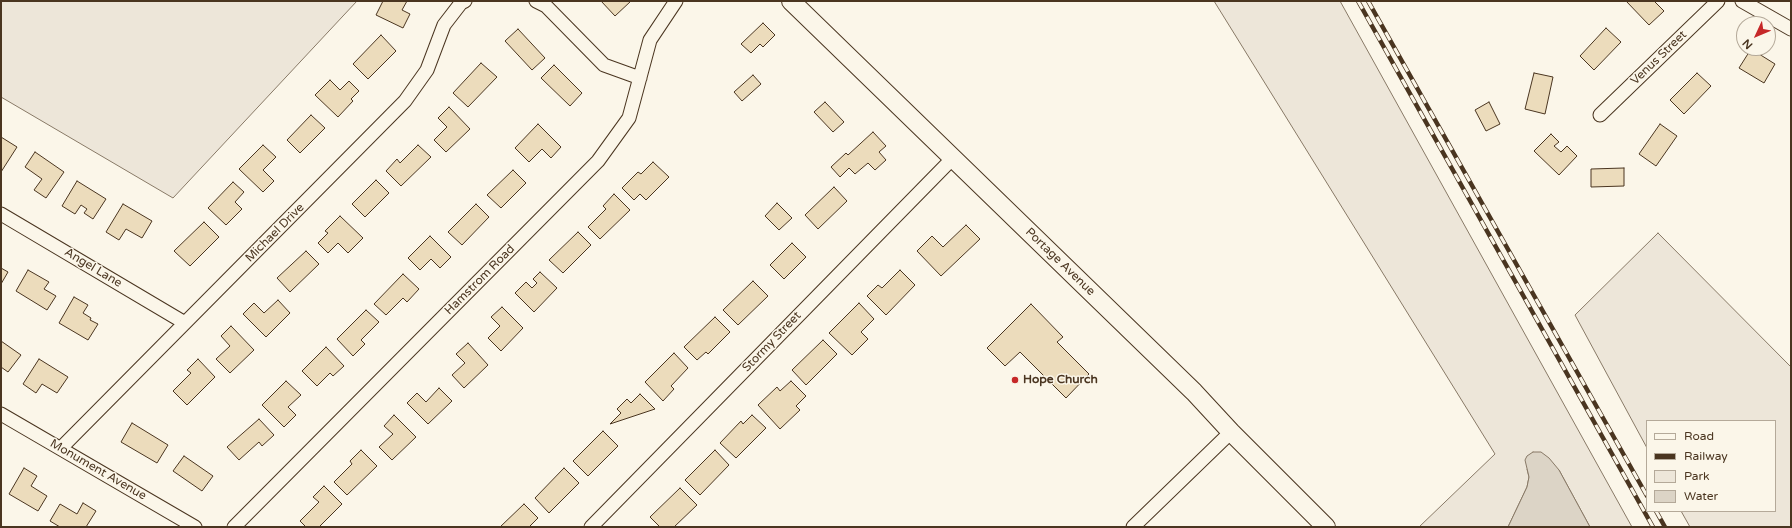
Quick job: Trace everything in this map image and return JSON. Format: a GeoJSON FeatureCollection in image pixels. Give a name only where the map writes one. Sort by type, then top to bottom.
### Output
{"type":"FeatureCollection","features":[{"type":"Feature","properties":{"kind":"street","name":"Michael Drive"},"geometry":{"type":"LineString","coordinates":[[61,448],[405,101],[427,70],[444,25],[465,1]]}},
{"type":"Feature","properties":{"kind":"street"},"geometry":{"type":"LineString","coordinates":[[536,1],[546,6],[604,65],[640,78]]}},
{"type":"Feature","properties":{"kind":"street","name":"Hamstrom Road"},"geometry":{"type":"LineString","coordinates":[[234,527],[598,161],[629,118],[650,40],[676,1]]}},
{"type":"Feature","properties":{"kind":"street","name":"Portage Avenue"},"geometry":{"type":"LineString","coordinates":[[791,1],[1194,392],[1231,432],[1326,527]]}},
{"type":"Feature","properties":{"kind":"street","name":"Venus Street"},"geometry":{"type":"LineString","coordinates":[[1600,115],[1718,1]]}},
{"type":"Feature","properties":{"kind":"street"},"geometry":{"type":"LineString","coordinates":[[1742,1],[1791,29]]}},
{"type":"Feature","properties":{"kind":"street","name":"Stormy Street"},"geometry":{"type":"LineString","coordinates":[[591,527],[953,158]]}},
{"type":"Feature","properties":{"kind":"street","name":"Angel Lane"},"geometry":{"type":"LineString","coordinates":[[1,214],[185,323]]}},
{"type":"Feature","properties":{"kind":"street","name":"Monument Avenue"},"geometry":{"type":"LineString","coordinates":[[1,414],[195,527]]}},
{"type":"Feature","properties":{"kind":"street"},"geometry":{"type":"LineString","coordinates":[[1133,527],[1231,432]]}},
{"type":"Feature","properties":{"kind":"green space"},"geometry":{"type":"Polygon","coordinates":[[[1,1],[357,1],[173,198],[1,97],[1,1]]]}},
{"type":"Feature","properties":{"kind":"green space"},"geometry":{"type":"Polygon","coordinates":[[[1214,1],[1340,1],[1632,527],[1590,527],[1559,470],[1527,469],[1529,477],[1527,487],[1508,527],[1419,527],[1495,454],[1214,1]]]}},
{"type":"Feature","properties":{"kind":"green space"},"geometry":{"type":"Polygon","coordinates":[[[1658,233],[1791,367],[1791,527],[1690,527],[1682,512],[1776,512],[1776,420],[1646,420],[1646,446],[1575,315],[1658,233]]]}},
{"type":"Feature","properties":{"kind":"water"},"geometry":{"type":"Polygon","coordinates":[[[1533,452],[1541,452],[1549,458],[1559,470],[1590,527],[1508,527],[1527,487],[1529,477],[1525,460],[1527,456],[1533,452]]]}},
{"type":"Feature","properties":{"kind":"building"},"geometry":{"type":"Polygon","coordinates":[[[383,1],[407,1],[402,10],[410,14],[403,28],[376,15],[383,1]]]}},
{"type":"Feature","properties":{"kind":"building"},"geometry":{"type":"Polygon","coordinates":[[[601,1],[631,1],[615,16],[601,1]]]}},
{"type":"Feature","properties":{"kind":"building"},"geometry":{"type":"Polygon","coordinates":[[[1626,1],[1654,1],[1664,11],[1649,25],[1626,1]]]}},
{"type":"Feature","properties":{"kind":"building"},"geometry":{"type":"Polygon","coordinates":[[[763,23],[775,35],[763,47],[760,44],[751,53],[741,44],[763,23]]]}},
{"type":"Feature","properties":{"kind":"building"},"geometry":{"type":"Polygon","coordinates":[[[1606,28],[1621,42],[1594,70],[1580,56],[1606,28]]]}},
{"type":"Feature","properties":{"kind":"building"},"geometry":{"type":"Polygon","coordinates":[[[518,29],[545,58],[532,70],[505,41],[518,29]]]}},
{"type":"Feature","properties":{"kind":"building"},"geometry":{"type":"Polygon","coordinates":[[[381,35],[396,51],[368,79],[353,64],[381,35]]]}},
{"type":"Feature","properties":{"kind":"building"},"geometry":{"type":"Polygon","coordinates":[[[1747,56],[1762,56],[1775,64],[1764,83],[1739,68],[1747,56]]]}},
{"type":"Feature","properties":{"kind":"building"},"geometry":{"type":"Polygon","coordinates":[[[481,63],[497,77],[468,107],[453,93],[481,63]]]}},
{"type":"Feature","properties":{"kind":"building"},"geometry":{"type":"Polygon","coordinates":[[[554,65],[582,93],[570,106],[541,78],[554,65]]]}},
{"type":"Feature","properties":{"kind":"building"},"geometry":{"type":"Polygon","coordinates":[[[1534,73],[1553,77],[1545,114],[1525,109],[1534,73]]]}},
{"type":"Feature","properties":{"kind":"building"},"geometry":{"type":"Polygon","coordinates":[[[1697,73],[1711,86],[1684,114],[1670,100],[1697,73]]]}},
{"type":"Feature","properties":{"kind":"building"},"geometry":{"type":"Polygon","coordinates":[[[753,75],[761,84],[742,101],[734,92],[753,75]]]}},
{"type":"Feature","properties":{"kind":"building"},"geometry":{"type":"Polygon","coordinates":[[[330,80],[340,90],[349,81],[359,91],[351,99],[353,101],[338,117],[315,95],[330,80]]]}},
{"type":"Feature","properties":{"kind":"building"},"geometry":{"type":"Polygon","coordinates":[[[825,102],[844,122],[833,132],[814,112],[825,102]]]}},
{"type":"Feature","properties":{"kind":"building"},"geometry":{"type":"Polygon","coordinates":[[[1489,102],[1500,124],[1486,131],[1475,110],[1489,102]]]}},
{"type":"Feature","properties":{"kind":"building"},"geometry":{"type":"Polygon","coordinates":[[[449,107],[470,129],[446,152],[434,140],[447,127],[438,118],[449,107]]]}},
{"type":"Feature","properties":{"kind":"building"},"geometry":{"type":"Polygon","coordinates":[[[311,115],[325,128],[300,153],[287,140],[311,115]]]}},
{"type":"Feature","properties":{"kind":"building"},"geometry":{"type":"Polygon","coordinates":[[[538,124],[561,147],[551,158],[542,149],[529,162],[515,148],[538,124]]]}},
{"type":"Feature","properties":{"kind":"building"},"geometry":{"type":"Polygon","coordinates":[[[1660,124],[1677,136],[1656,166],[1639,154],[1660,124]]]}},
{"type":"Feature","properties":{"kind":"building"},"geometry":{"type":"Polygon","coordinates":[[[873,132],[886,146],[879,152],[886,160],[875,170],[868,163],[855,174],[849,168],[840,177],[831,167],[846,153],[848,155],[873,132]]]}},
{"type":"Feature","properties":{"kind":"building"},"geometry":{"type":"Polygon","coordinates":[[[1551,134],[1559,142],[1554,146],[1561,152],[1567,146],[1577,156],[1559,175],[1534,151],[1551,134]]]}},
{"type":"Feature","properties":{"kind":"building"},"geometry":{"type":"Polygon","coordinates":[[[1,137],[17,147],[1,172],[1,137]]]}},
{"type":"Feature","properties":{"kind":"building"},"geometry":{"type":"Polygon","coordinates":[[[263,145],[276,157],[263,170],[274,181],[263,192],[239,169],[263,145]]]}},
{"type":"Feature","properties":{"kind":"building"},"geometry":{"type":"Polygon","coordinates":[[[418,145],[431,157],[401,186],[386,171],[397,159],[400,163],[418,145]]]}},
{"type":"Feature","properties":{"kind":"building"},"geometry":{"type":"Polygon","coordinates":[[[35,152],[64,172],[46,198],[34,190],[42,179],[25,167],[35,152]]]}},
{"type":"Feature","properties":{"kind":"building"},"geometry":{"type":"Polygon","coordinates":[[[653,162],[669,177],[646,200],[640,194],[634,200],[622,188],[638,172],[641,174],[653,162]]]}},
{"type":"Feature","properties":{"kind":"building"},"geometry":{"type":"Polygon","coordinates":[[[1624,168],[1624,186],[1591,187],[1591,169],[1624,168]]]}},
{"type":"Feature","properties":{"kind":"building"},"geometry":{"type":"Polygon","coordinates":[[[513,170],[526,183],[501,208],[487,195],[513,170]]]}},
{"type":"Feature","properties":{"kind":"building"},"geometry":{"type":"Polygon","coordinates":[[[376,180],[389,193],[365,217],[352,204],[376,180]]]}},
{"type":"Feature","properties":{"kind":"building"},"geometry":{"type":"Polygon","coordinates":[[[77,181],[106,199],[93,219],[84,213],[87,209],[81,205],[75,214],[62,206],[77,181]]]}},
{"type":"Feature","properties":{"kind":"building"},"geometry":{"type":"Polygon","coordinates":[[[233,182],[244,192],[235,202],[242,209],[226,225],[208,208],[233,182]]]}},
{"type":"Feature","properties":{"kind":"building"},"geometry":{"type":"Polygon","coordinates":[[[834,187],[847,201],[818,229],[805,215],[834,187]]]}},
{"type":"Feature","properties":{"kind":"building"},"geometry":{"type":"Polygon","coordinates":[[[614,194],[630,210],[600,239],[588,227],[606,209],[603,206],[614,194]]]}},
{"type":"Feature","properties":{"kind":"building"},"geometry":{"type":"Polygon","coordinates":[[[777,203],[792,218],[779,230],[765,216],[777,203]]]}},
{"type":"Feature","properties":{"kind":"building"},"geometry":{"type":"Polygon","coordinates":[[[123,204],[152,221],[142,238],[126,229],[119,240],[106,232],[123,204]]]}},
{"type":"Feature","properties":{"kind":"building"},"geometry":{"type":"Polygon","coordinates":[[[476,204],[489,217],[462,245],[448,232],[476,204]]]}},
{"type":"Feature","properties":{"kind":"building"},"geometry":{"type":"Polygon","coordinates":[[[340,216],[363,238],[348,253],[338,243],[328,253],[318,243],[328,233],[325,231],[340,216]]]}},
{"type":"Feature","properties":{"kind":"building"},"geometry":{"type":"Polygon","coordinates":[[[204,222],[219,237],[190,266],[174,251],[204,222]]]}},
{"type":"Feature","properties":{"kind":"building"},"geometry":{"type":"Polygon","coordinates":[[[966,225],[980,239],[941,276],[917,251],[932,236],[943,247],[966,225]]]}},
{"type":"Feature","properties":{"kind":"building"},"geometry":{"type":"Polygon","coordinates":[[[578,232],[591,245],[563,273],[549,260],[578,232]]]}},
{"type":"Feature","properties":{"kind":"building"},"geometry":{"type":"Polygon","coordinates":[[[430,236],[451,257],[440,268],[431,259],[420,270],[408,258],[430,236]]]}},
{"type":"Feature","properties":{"kind":"building"},"geometry":{"type":"Polygon","coordinates":[[[792,243],[806,257],[784,279],[770,265],[792,243]]]}},
{"type":"Feature","properties":{"kind":"building"},"geometry":{"type":"Polygon","coordinates":[[[306,251],[319,264],[290,292],[277,278],[306,251]]]}},
{"type":"Feature","properties":{"kind":"building"},"geometry":{"type":"Polygon","coordinates":[[[1,268],[8,272],[1,284],[1,268]]]}},
{"type":"Feature","properties":{"kind":"building"},"geometry":{"type":"Polygon","coordinates":[[[28,270],[49,282],[44,289],[56,296],[47,310],[16,291],[28,270]]]}},
{"type":"Feature","properties":{"kind":"building"},"geometry":{"type":"Polygon","coordinates":[[[900,270],[915,285],[886,315],[867,296],[878,285],[882,288],[900,270]]]}},
{"type":"Feature","properties":{"kind":"building"},"geometry":{"type":"Polygon","coordinates":[[[540,272],[557,288],[534,312],[515,293],[526,282],[532,288],[537,283],[533,279],[540,272]]]}},
{"type":"Feature","properties":{"kind":"building"},"geometry":{"type":"Polygon","coordinates":[[[403,274],[419,289],[407,302],[403,298],[386,315],[374,304],[403,274]]]}},
{"type":"Feature","properties":{"kind":"building"},"geometry":{"type":"Polygon","coordinates":[[[753,281],[768,296],[738,325],[723,310],[753,281]]]}},
{"type":"Feature","properties":{"kind":"building"},"geometry":{"type":"Polygon","coordinates":[[[74,297],[88,305],[83,313],[91,318],[90,320],[98,324],[88,340],[59,323],[74,297]]]}},
{"type":"Feature","properties":{"kind":"building"},"geometry":{"type":"Polygon","coordinates":[[[278,300],[290,313],[266,337],[243,314],[254,303],[264,313],[278,300]]]}},
{"type":"Feature","properties":{"kind":"building"},"geometry":{"type":"Polygon","coordinates":[[[859,303],[874,319],[861,332],[868,339],[852,355],[829,333],[859,303]]]}},
{"type":"Feature","properties":{"kind":"building"},"geometry":{"type":"Polygon","coordinates":[[[1031,304],[1063,337],[1057,342],[1089,374],[1066,398],[1020,352],[1005,366],[987,348],[1031,304]]]}},
{"type":"Feature","properties":{"kind":"building"},"geometry":{"type":"Polygon","coordinates":[[[502,307],[523,328],[501,351],[488,338],[500,326],[491,317],[502,307]]]}},
{"type":"Feature","properties":{"kind":"building"},"geometry":{"type":"Polygon","coordinates":[[[366,310],[379,322],[361,340],[365,344],[353,356],[337,339],[366,310]]]}},
{"type":"Feature","properties":{"kind":"building"},"geometry":{"type":"Polygon","coordinates":[[[715,317],[730,332],[708,354],[706,352],[697,360],[684,347],[715,317]]]}},
{"type":"Feature","properties":{"kind":"building"},"geometry":{"type":"Polygon","coordinates":[[[231,326],[254,350],[230,373],[216,359],[230,346],[221,336],[231,326]]]}},
{"type":"Feature","properties":{"kind":"building"},"geometry":{"type":"Polygon","coordinates":[[[823,340],[837,354],[806,385],[792,370],[823,340]]]}},
{"type":"Feature","properties":{"kind":"building"},"geometry":{"type":"Polygon","coordinates":[[[1,341],[21,355],[8,372],[1,367],[1,341]]]}},
{"type":"Feature","properties":{"kind":"building"},"geometry":{"type":"Polygon","coordinates":[[[468,343],[488,365],[464,388],[452,375],[465,363],[456,354],[468,343]]]}},
{"type":"Feature","properties":{"kind":"building"},"geometry":{"type":"Polygon","coordinates":[[[326,347],[344,366],[333,376],[330,373],[317,386],[302,371],[326,347]]]}},
{"type":"Feature","properties":{"kind":"building"},"geometry":{"type":"Polygon","coordinates":[[[674,353],[688,368],[671,386],[674,389],[663,401],[645,382],[674,353]]]}},
{"type":"Feature","properties":{"kind":"building"},"geometry":{"type":"Polygon","coordinates":[[[39,359],[68,377],[57,393],[42,384],[36,393],[23,384],[39,359]]]}},
{"type":"Feature","properties":{"kind":"building"},"geometry":{"type":"Polygon","coordinates":[[[198,359],[215,377],[187,405],[173,391],[191,373],[187,370],[198,359]]]}},
{"type":"Feature","properties":{"kind":"building"},"geometry":{"type":"Polygon","coordinates":[[[286,381],[301,395],[288,407],[296,415],[284,427],[262,405],[286,381]]]}},
{"type":"Feature","properties":{"kind":"building"},"geometry":{"type":"Polygon","coordinates":[[[791,381],[806,396],[796,406],[800,410],[780,429],[758,405],[777,387],[780,391],[791,381]]]}},
{"type":"Feature","properties":{"kind":"building"},"geometry":{"type":"Polygon","coordinates":[[[439,388],[452,401],[428,424],[407,403],[417,393],[426,402],[439,388]]]}},
{"type":"Feature","properties":{"kind":"building"},"geometry":{"type":"Polygon","coordinates":[[[640,394],[655,409],[610,424],[621,413],[617,409],[627,399],[631,403],[640,394]]]}},
{"type":"Feature","properties":{"kind":"building"},"geometry":{"type":"Polygon","coordinates":[[[394,415],[416,437],[392,460],[379,447],[393,434],[384,426],[394,415]]]}},
{"type":"Feature","properties":{"kind":"building"},"geometry":{"type":"Polygon","coordinates":[[[752,415],[766,428],[736,458],[720,443],[741,421],[743,424],[752,415]]]}},
{"type":"Feature","properties":{"kind":"building"},"geometry":{"type":"Polygon","coordinates":[[[259,419],[274,435],[262,446],[259,442],[239,460],[227,447],[259,419]]]}},
{"type":"Feature","properties":{"kind":"building"},"geometry":{"type":"Polygon","coordinates":[[[132,423],[168,445],[157,463],[121,442],[132,423]]]}},
{"type":"Feature","properties":{"kind":"building"},"geometry":{"type":"Polygon","coordinates":[[[603,431],[618,446],[588,476],[573,461],[603,431]]]}},
{"type":"Feature","properties":{"kind":"building"},"geometry":{"type":"Polygon","coordinates":[[[361,450],[377,466],[347,495],[334,482],[352,464],[350,461],[361,450]]]}},
{"type":"Feature","properties":{"kind":"building"},"geometry":{"type":"Polygon","coordinates":[[[715,450],[729,465],[700,495],[685,480],[715,450]]]}},
{"type":"Feature","properties":{"kind":"building"},"geometry":{"type":"Polygon","coordinates":[[[184,456],[213,476],[202,491],[173,471],[184,456]]]}},
{"type":"Feature","properties":{"kind":"building"},"geometry":{"type":"Polygon","coordinates":[[[24,468],[37,476],[31,486],[47,496],[38,511],[9,494],[24,468]]]}},
{"type":"Feature","properties":{"kind":"building"},"geometry":{"type":"Polygon","coordinates":[[[564,468],[579,483],[549,513],[535,498],[564,468]]]}},
{"type":"Feature","properties":{"kind":"building"},"geometry":{"type":"Polygon","coordinates":[[[324,486],[342,504],[319,527],[306,527],[300,521],[319,502],[313,497],[324,486]]]}},
{"type":"Feature","properties":{"kind":"building"},"geometry":{"type":"Polygon","coordinates":[[[680,488],[697,505],[674,527],[660,527],[650,517],[680,488]]]}},
{"type":"Feature","properties":{"kind":"building"},"geometry":{"type":"Polygon","coordinates":[[[83,503],[96,511],[86,527],[60,527],[50,521],[60,504],[77,514],[83,503]]]}},
{"type":"Feature","properties":{"kind":"building"},"geometry":{"type":"Polygon","coordinates":[[[524,504],[538,518],[529,527],[500,527],[524,504]]]}},
{"type":"Feature","properties":{"kind":"railway"},"geometry":{"type":"LineString","coordinates":[[1358,1],[1653,527]]}},
{"type":"Feature","properties":{"kind":"railway"},"geometry":{"type":"LineString","coordinates":[[1368,1],[1646,494]]}},
{"type":"Feature","properties":{"kind":"railway"},"geometry":{"type":"LineString","coordinates":[[1657,512],[1665,527]]}},
{"type":"Feature","properties":{"kind":"place","name":"Hope Church"},"geometry":{"type":"Point","coordinates":[1015,380]}}]}
